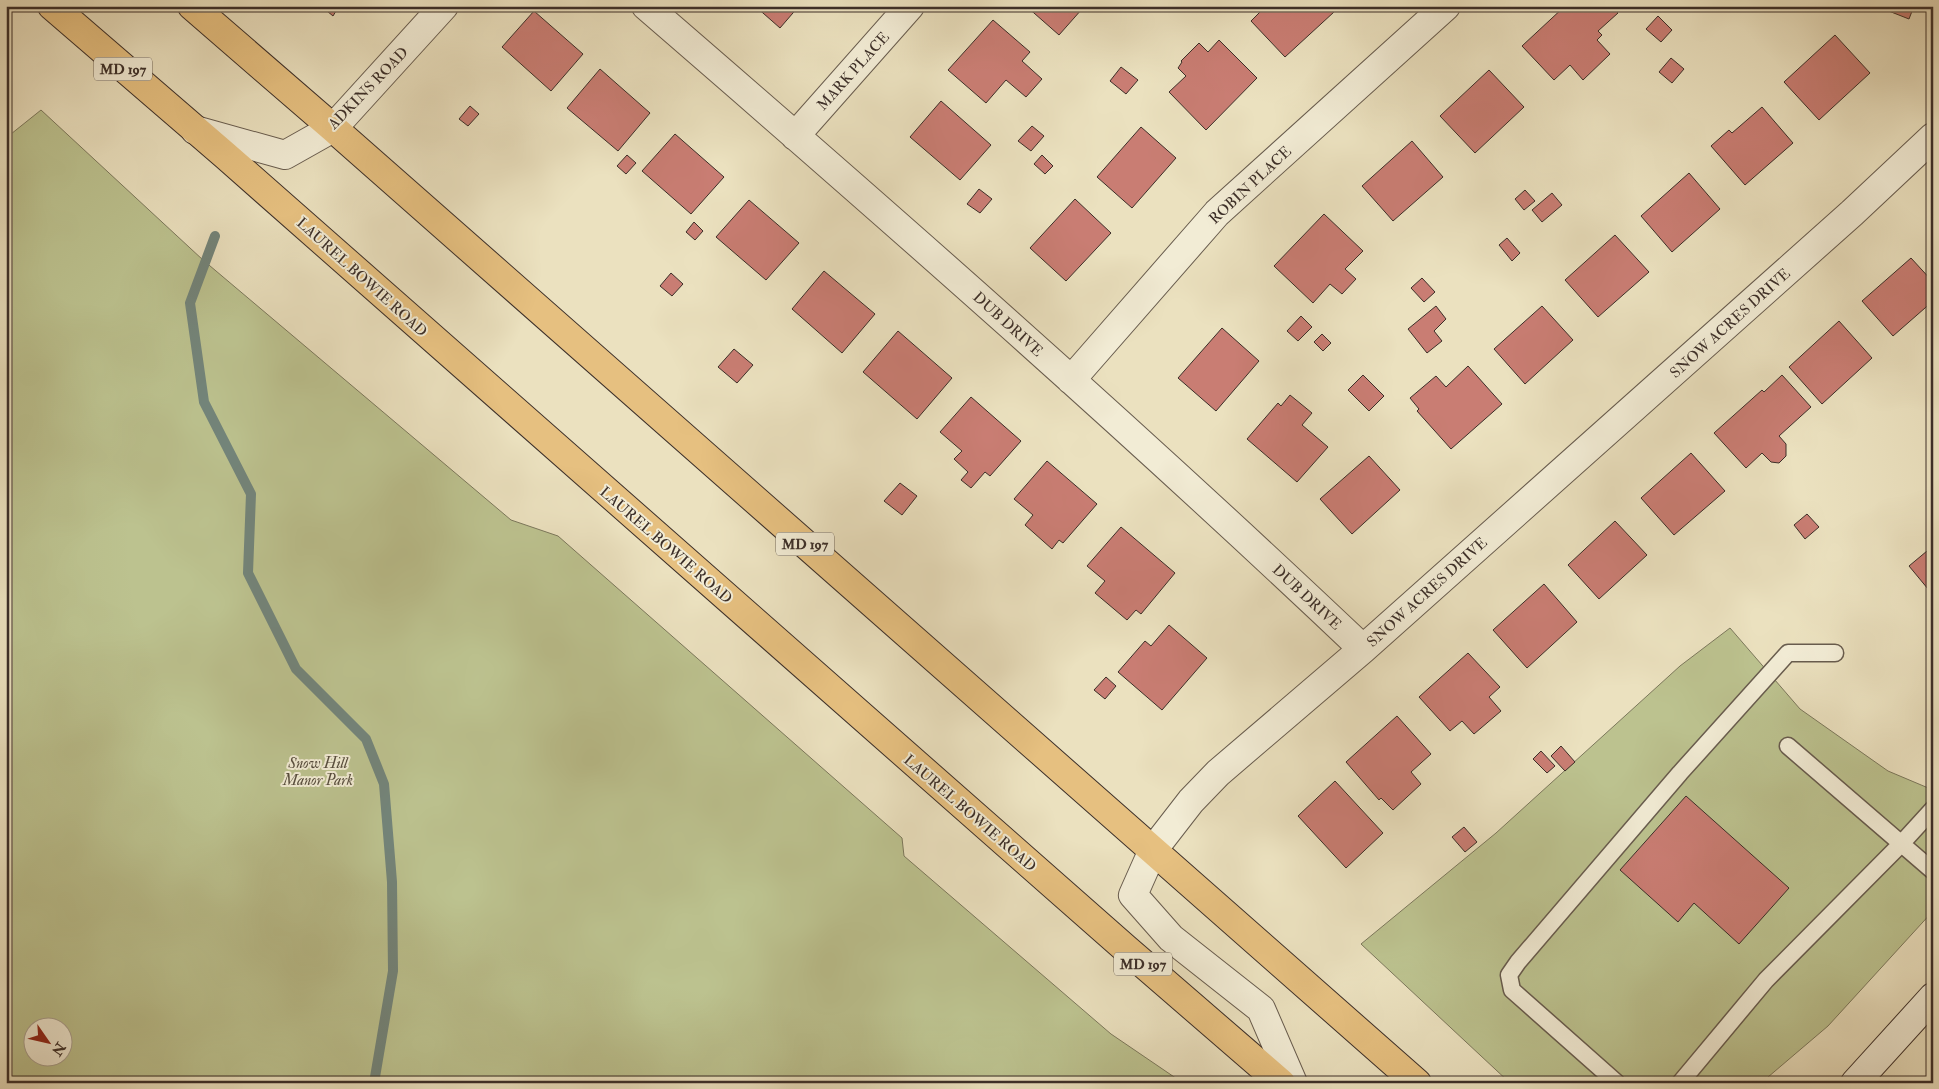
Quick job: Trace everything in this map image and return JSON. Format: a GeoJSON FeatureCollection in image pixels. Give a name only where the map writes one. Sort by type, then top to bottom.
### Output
{"type":"FeatureCollection","features":[{"type":"Feature","properties":{"kind":"main road","name":"LAUREL BOWIE ROAD"},"geometry":{"type":"LineString","coordinates":[[52,6],[1281,1083]]}},
{"type":"Feature","properties":{"kind":"main road","name":"MD 197"},"geometry":{"type":"LineString","coordinates":[[192,6],[1417,1083]]}},
{"type":"Feature","properties":{"kind":"street","name":"ADKINS ROAD"},"geometry":{"type":"LineString","coordinates":[[195,130],[285,155],[333,128],[444,6]]}},
{"type":"Feature","properties":{"kind":"street","name":"DUB DRIVE"},"geometry":{"type":"LineString","coordinates":[[646,6],[1071,380],[1363,649]]}},
{"type":"Feature","properties":{"kind":"street","name":"MARK PLACE"},"geometry":{"type":"LineString","coordinates":[[795,136],[910,6]]}},
{"type":"Feature","properties":{"kind":"street","name":"ROBIN PLACE"},"geometry":{"type":"LineString","coordinates":[[1071,380],[1217,213],[1446,6]]}},
{"type":"Feature","properties":{"kind":"street","name":"SNOW ACRES DRIVE"},"geometry":{"type":"LineString","coordinates":[[1294,1083],[1261,1009],[1171,938],[1133,895],[1153,850],[1191,800],[1218,773],[1363,649],[1852,213],[1933,138]]}},
{"type":"Feature","properties":{"kind":"street"},"geometry":{"type":"LineString","coordinates":[[1856,1083],[1933,997]]}},
{"type":"Feature","properties":{"kind":"lane"},"geometry":{"type":"LineString","coordinates":[[1617,1083],[1512,990],[1509,976],[1518,962],[1674,780],[1788,653],[1835,653]]}},
{"type":"Feature","properties":{"kind":"lane"},"geometry":{"type":"LineString","coordinates":[[1788,746],[1933,871]]}},
{"type":"Feature","properties":{"kind":"lane"},"geometry":{"type":"LineString","coordinates":[[1680,1083],[1766,980],[1901,844],[1933,809]]}},
{"type":"Feature","properties":{"kind":"green space","name":"Snow Hill Manor Park"},"geometry":{"type":"Polygon","coordinates":[[[41,110],[203,260],[511,520],[558,536],[902,838],[904,856],[1111,1034],[1183,1083],[6,1083],[6,138],[41,110]]]}},
{"type":"Feature","properties":{"kind":"green space"},"geometry":{"type":"Polygon","coordinates":[[[1730,628],[1800,709],[1888,771],[1933,790],[1933,911],[1828,1026],[1761,1083],[1510,1083],[1361,944],[1496,833],[1680,666],[1730,628]]]}},
{"type":"Feature","properties":{"kind":"building"},"geometry":{"type":"Polygon","coordinates":[[[321,6],[339,6],[333,16],[321,6]]]}},
{"type":"Feature","properties":{"kind":"building"},"geometry":{"type":"Polygon","coordinates":[[[755,6],[799,6],[780,28],[755,6]]]}},
{"type":"Feature","properties":{"kind":"building"},"geometry":{"type":"Polygon","coordinates":[[[1026,6],[1088,6],[1084,10],[1082,9],[1059,35],[1026,6]]]}},
{"type":"Feature","properties":{"kind":"building"},"geometry":{"type":"Polygon","coordinates":[[[1266,6],[1328,6],[1334,12],[1285,57],[1251,21],[1266,6]]]}},
{"type":"Feature","properties":{"kind":"building"},"geometry":{"type":"Polygon","coordinates":[[[1565,6],[1612,6],[1618,13],[1598,31],[1602,35],[1597,40],[1610,54],[1583,80],[1570,65],[1554,80],[1522,46],[1565,6]]]}},
{"type":"Feature","properties":{"kind":"building"},"geometry":{"type":"Polygon","coordinates":[[[1876,6],[1914,6],[1909,19],[1876,6]]]}},
{"type":"Feature","properties":{"kind":"building"},"geometry":{"type":"Polygon","coordinates":[[[534,11],[583,54],[551,91],[502,47],[534,11]]]}},
{"type":"Feature","properties":{"kind":"building"},"geometry":{"type":"Polygon","coordinates":[[[1658,16],[1672,30],[1661,42],[1646,29],[1658,16]]]}},
{"type":"Feature","properties":{"kind":"building"},"geometry":{"type":"Polygon","coordinates":[[[993,20],[1030,52],[1022,61],[1042,79],[1026,97],[1006,80],[986,103],[948,70],[993,20]]]}},
{"type":"Feature","properties":{"kind":"building"},"geometry":{"type":"Polygon","coordinates":[[[1835,35],[1870,73],[1819,120],[1784,82],[1835,35]]]}},
{"type":"Feature","properties":{"kind":"building"},"geometry":{"type":"Polygon","coordinates":[[[1219,40],[1257,78],[1206,130],[1169,92],[1186,76],[1178,68],[1181,61],[1199,43],[1208,52],[1219,40]]]}},
{"type":"Feature","properties":{"kind":"building"},"geometry":{"type":"Polygon","coordinates":[[[1671,58],[1684,69],[1672,83],[1659,72],[1671,58]]]}},
{"type":"Feature","properties":{"kind":"building"},"geometry":{"type":"Polygon","coordinates":[[[1121,67],[1138,80],[1126,94],[1110,81],[1121,67]]]}},
{"type":"Feature","properties":{"kind":"building"},"geometry":{"type":"Polygon","coordinates":[[[600,69],[650,113],[618,151],[567,108],[600,69]]]}},
{"type":"Feature","properties":{"kind":"building"},"geometry":{"type":"Polygon","coordinates":[[[1489,70],[1524,107],[1475,153],[1440,116],[1489,70]]]}},
{"type":"Feature","properties":{"kind":"building"},"geometry":{"type":"Polygon","coordinates":[[[941,101],[991,145],[960,180],[910,137],[941,101]]]}},
{"type":"Feature","properties":{"kind":"building"},"geometry":{"type":"Polygon","coordinates":[[[470,106],[479,114],[468,126],[459,119],[470,106]]]}},
{"type":"Feature","properties":{"kind":"building"},"geometry":{"type":"Polygon","coordinates":[[[1762,107],[1793,143],[1745,185],[1711,146],[1729,130],[1732,133],[1762,107]]]}},
{"type":"Feature","properties":{"kind":"building"},"geometry":{"type":"Polygon","coordinates":[[[1032,126],[1044,136],[1031,151],[1018,141],[1032,126]]]}},
{"type":"Feature","properties":{"kind":"building"},"geometry":{"type":"Polygon","coordinates":[[[1141,127],[1176,158],[1132,208],[1097,177],[1141,127]]]}},
{"type":"Feature","properties":{"kind":"building"},"geometry":{"type":"Polygon","coordinates":[[[675,134],[724,177],[691,214],[642,171],[675,134]]]}},
{"type":"Feature","properties":{"kind":"building"},"geometry":{"type":"Polygon","coordinates":[[[1412,141],[1443,177],[1393,221],[1362,186],[1412,141]]]}},
{"type":"Feature","properties":{"kind":"building"},"geometry":{"type":"Polygon","coordinates":[[[627,155],[636,163],[626,174],[617,166],[627,155]]]}},
{"type":"Feature","properties":{"kind":"building"},"geometry":{"type":"Polygon","coordinates":[[[1042,155],[1053,166],[1045,174],[1034,164],[1042,155]]]}},
{"type":"Feature","properties":{"kind":"building"},"geometry":{"type":"Polygon","coordinates":[[[1689,173],[1720,209],[1672,252],[1641,216],[1689,173]]]}},
{"type":"Feature","properties":{"kind":"building"},"geometry":{"type":"Polygon","coordinates":[[[979,189],[992,199],[980,213],[967,204],[979,189]]]}},
{"type":"Feature","properties":{"kind":"building"},"geometry":{"type":"Polygon","coordinates":[[[1525,190],[1535,201],[1524,210],[1515,199],[1525,190]]]}},
{"type":"Feature","properties":{"kind":"building"},"geometry":{"type":"Polygon","coordinates":[[[1552,193],[1562,205],[1542,222],[1532,210],[1552,193]]]}},
{"type":"Feature","properties":{"kind":"building"},"geometry":{"type":"Polygon","coordinates":[[[1075,199],[1111,233],[1066,281],[1030,248],[1075,199]]]}},
{"type":"Feature","properties":{"kind":"building"},"geometry":{"type":"Polygon","coordinates":[[[749,200],[799,243],[766,280],[716,237],[749,200]]]}},
{"type":"Feature","properties":{"kind":"building"},"geometry":{"type":"Polygon","coordinates":[[[1324,214],[1363,251],[1345,269],[1356,279],[1342,294],[1330,284],[1313,303],[1274,266],[1324,214]]]}},
{"type":"Feature","properties":{"kind":"building"},"geometry":{"type":"Polygon","coordinates":[[[694,222],[703,231],[695,240],[686,232],[694,222]]]}},
{"type":"Feature","properties":{"kind":"building"},"geometry":{"type":"Polygon","coordinates":[[[1615,235],[1649,272],[1598,317],[1565,280],[1615,235]]]}},
{"type":"Feature","properties":{"kind":"building"},"geometry":{"type":"Polygon","coordinates":[[[1507,238],[1520,253],[1512,261],[1499,245],[1507,238]]]}},
{"type":"Feature","properties":{"kind":"building"},"geometry":{"type":"Polygon","coordinates":[[[1911,258],[1933,282],[1933,301],[1893,336],[1862,301],[1911,258]]]}},
{"type":"Feature","properties":{"kind":"building"},"geometry":{"type":"Polygon","coordinates":[[[824,271],[875,314],[842,353],[792,309],[824,271]]]}},
{"type":"Feature","properties":{"kind":"building"},"geometry":{"type":"Polygon","coordinates":[[[671,273],[683,284],[672,296],[660,286],[671,273]]]}},
{"type":"Feature","properties":{"kind":"building"},"geometry":{"type":"Polygon","coordinates":[[[1422,278],[1435,292],[1424,302],[1411,288],[1422,278]]]}},
{"type":"Feature","properties":{"kind":"building"},"geometry":{"type":"Polygon","coordinates":[[[1436,306],[1446,319],[1434,331],[1442,341],[1427,353],[1408,329],[1436,306]]]}},
{"type":"Feature","properties":{"kind":"building"},"geometry":{"type":"Polygon","coordinates":[[[1542,306],[1573,340],[1525,384],[1494,349],[1542,306]]]}},
{"type":"Feature","properties":{"kind":"building"},"geometry":{"type":"Polygon","coordinates":[[[1301,316],[1312,327],[1298,341],[1287,331],[1301,316]]]}},
{"type":"Feature","properties":{"kind":"building"},"geometry":{"type":"Polygon","coordinates":[[[1839,321],[1872,358],[1822,404],[1789,367],[1839,321]]]}},
{"type":"Feature","properties":{"kind":"building"},"geometry":{"type":"Polygon","coordinates":[[[1222,328],[1259,361],[1216,411],[1178,378],[1222,328]]]}},
{"type":"Feature","properties":{"kind":"building"},"geometry":{"type":"Polygon","coordinates":[[[898,331],[952,378],[917,419],[863,372],[898,331]]]}},
{"type":"Feature","properties":{"kind":"building"},"geometry":{"type":"Polygon","coordinates":[[[1322,334],[1331,343],[1323,351],[1314,342],[1322,334]]]}},
{"type":"Feature","properties":{"kind":"building"},"geometry":{"type":"Polygon","coordinates":[[[734,349],[753,365],[737,383],[718,367],[734,349]]]}},
{"type":"Feature","properties":{"kind":"building"},"geometry":{"type":"Polygon","coordinates":[[[1468,366],[1502,404],[1451,449],[1417,411],[1419,409],[1410,398],[1436,376],[1446,387],[1468,366]]]}},
{"type":"Feature","properties":{"kind":"building"},"geometry":{"type":"Polygon","coordinates":[[[1363,375],[1384,396],[1369,411],[1348,390],[1363,375]]]}},
{"type":"Feature","properties":{"kind":"building"},"geometry":{"type":"Polygon","coordinates":[[[1782,375],[1811,407],[1779,436],[1786,444],[1786,456],[1779,463],[1771,462],[1762,453],[1746,468],[1714,433],[1762,390],[1764,392],[1782,375]]]}},
{"type":"Feature","properties":{"kind":"building"},"geometry":{"type":"Polygon","coordinates":[[[1290,395],[1312,413],[1302,425],[1328,447],[1297,482],[1247,439],[1278,403],[1281,406],[1290,395]]]}},
{"type":"Feature","properties":{"kind":"building"},"geometry":{"type":"Polygon","coordinates":[[[971,397],[1021,441],[990,476],[985,472],[971,488],[961,480],[968,472],[954,459],[962,451],[940,432],[971,397]]]}},
{"type":"Feature","properties":{"kind":"building"},"geometry":{"type":"Polygon","coordinates":[[[1691,453],[1725,491],[1674,535],[1641,498],[1691,453]]]}},
{"type":"Feature","properties":{"kind":"building"},"geometry":{"type":"Polygon","coordinates":[[[1369,456],[1400,490],[1352,534],[1320,499],[1369,456]]]}},
{"type":"Feature","properties":{"kind":"building"},"geometry":{"type":"Polygon","coordinates":[[[1047,461],[1097,504],[1063,543],[1059,540],[1052,549],[1025,525],[1033,515],[1014,499],[1047,461]]]}},
{"type":"Feature","properties":{"kind":"building"},"geometry":{"type":"Polygon","coordinates":[[[900,483],[917,496],[902,515],[884,501],[900,483]]]}},
{"type":"Feature","properties":{"kind":"building"},"geometry":{"type":"Polygon","coordinates":[[[1807,514],[1819,527],[1805,539],[1794,525],[1807,514]]]}},
{"type":"Feature","properties":{"kind":"building"},"geometry":{"type":"Polygon","coordinates":[[[1615,521],[1647,555],[1599,599],[1568,565],[1615,521]]]}},
{"type":"Feature","properties":{"kind":"building"},"geometry":{"type":"Polygon","coordinates":[[[1121,527],[1175,573],[1141,614],[1136,610],[1127,620],[1095,593],[1105,581],[1087,566],[1121,527]]]}},
{"type":"Feature","properties":{"kind":"building"},"geometry":{"type":"Polygon","coordinates":[[[1933,546],[1933,595],[1909,566],[1933,546]]]}},
{"type":"Feature","properties":{"kind":"building"},"geometry":{"type":"Polygon","coordinates":[[[1544,584],[1577,622],[1527,668],[1493,630],[1544,584]]]}},
{"type":"Feature","properties":{"kind":"building"},"geometry":{"type":"Polygon","coordinates":[[[1169,625],[1207,658],[1162,710],[1118,672],[1145,641],[1151,646],[1169,625]]]}},
{"type":"Feature","properties":{"kind":"building"},"geometry":{"type":"Polygon","coordinates":[[[1468,653],[1500,687],[1489,697],[1501,711],[1474,734],[1462,721],[1450,731],[1419,697],[1468,653]]]}},
{"type":"Feature","properties":{"kind":"building"},"geometry":{"type":"Polygon","coordinates":[[[1106,677],[1116,686],[1105,699],[1094,690],[1106,677]]]}},
{"type":"Feature","properties":{"kind":"building"},"geometry":{"type":"Polygon","coordinates":[[[1397,716],[1431,754],[1411,772],[1421,784],[1393,810],[1381,798],[1379,800],[1346,762],[1397,716]]]}},
{"type":"Feature","properties":{"kind":"building"},"geometry":{"type":"Polygon","coordinates":[[[1561,746],[1575,762],[1565,771],[1551,756],[1561,746]]]}},
{"type":"Feature","properties":{"kind":"building"},"geometry":{"type":"Polygon","coordinates":[[[1541,751],[1555,766],[1547,773],[1533,759],[1541,751]]]}},
{"type":"Feature","properties":{"kind":"building"},"geometry":{"type":"Polygon","coordinates":[[[1335,781],[1383,833],[1346,868],[1298,816],[1335,781]]]}},
{"type":"Feature","properties":{"kind":"building"},"geometry":{"type":"Polygon","coordinates":[[[1686,796],[1789,888],[1739,944],[1694,903],[1678,922],[1620,870],[1686,796]]]}},
{"type":"Feature","properties":{"kind":"building"},"geometry":{"type":"Polygon","coordinates":[[[1464,827],[1477,842],[1465,852],[1452,837],[1464,827]]]}},
{"type":"Feature","properties":{"kind":"waterway"},"geometry":{"type":"LineString","coordinates":[[215,236],[190,303],[204,402],[251,494],[248,573],[296,669],[366,739],[384,784],[392,882],[393,971],[374,1083]]}}]}
